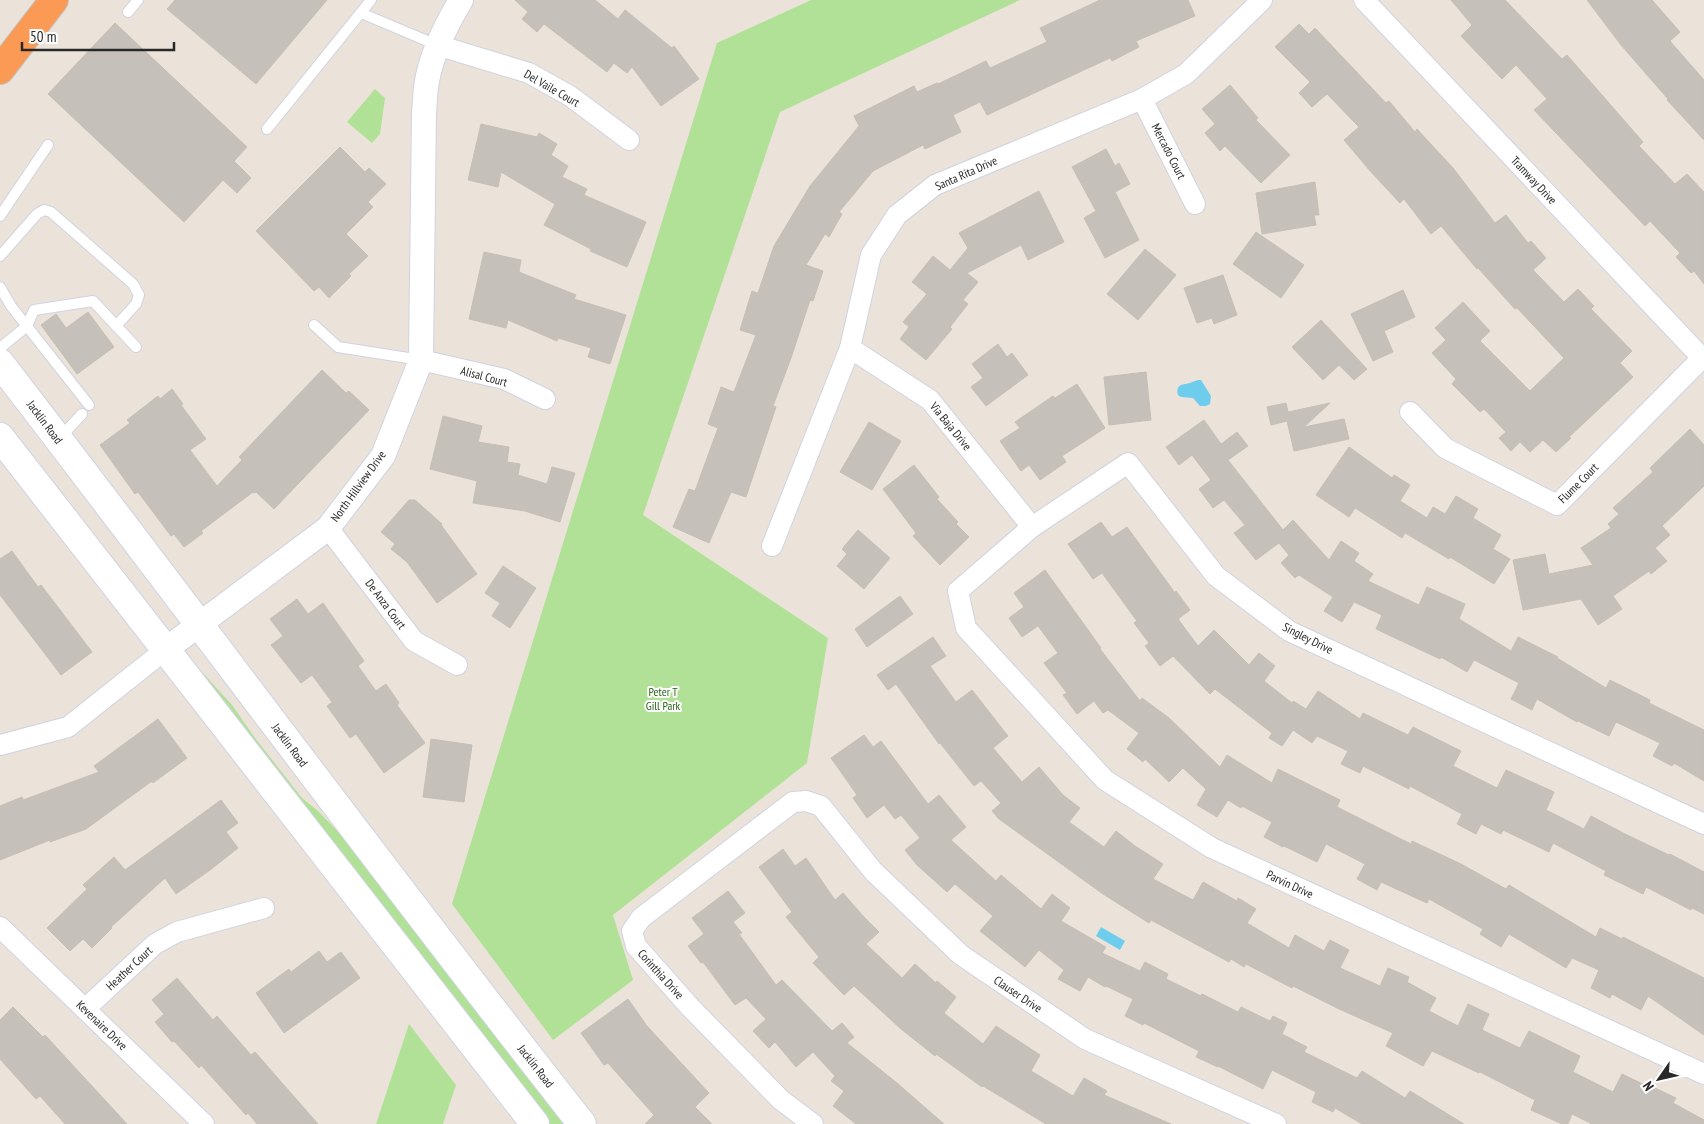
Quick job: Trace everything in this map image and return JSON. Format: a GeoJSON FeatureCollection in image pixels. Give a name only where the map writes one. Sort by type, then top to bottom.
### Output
{"type":"FeatureCollection","features":[{"type":"Feature","properties":{"kind":"highway"},"geometry":{"type":"LineString","coordinates":[[0,70],[54,0]]}},
{"type":"Feature","properties":{"kind":"main road","name":"Jacklin Road"},"geometry":{"type":"LineString","coordinates":[[0,363],[200,624],[306,767],[582,1124]]}},
{"type":"Feature","properties":{"kind":"main road"},"geometry":{"type":"LineString","coordinates":[[0,437],[535,1124]]}},
{"type":"Feature","properties":{"kind":"street","name":"North Hillview Drive"},"geometry":{"type":"LineString","coordinates":[[0,745],[68,727],[165,650],[328,528],[383,456],[421,360],[424,112],[427,79],[437,45],[461,0]]}},
{"type":"Feature","properties":{"kind":"street","name":"Santa Rita Drive"},"geometry":{"type":"LineString","coordinates":[[772,546],[850,348],[871,255],[897,215],[935,185],[1142,99],[1186,74],[1262,0]]}},
{"type":"Feature","properties":{"kind":"street","name":"Tramway Drive"},"geometry":{"type":"LineString","coordinates":[[1364,0],[1703,359]]}},
{"type":"Feature","properties":{"kind":"street","name":"Del Vaile Court"},"geometry":{"type":"LineString","coordinates":[[437,45],[529,73],[570,96],[629,140]]}},
{"type":"Feature","properties":{"kind":"street","name":"Mercado Court"},"geometry":{"type":"LineString","coordinates":[[1142,99],[1195,204]]}},
{"type":"Feature","properties":{"kind":"street","name":"Via Baja Drive"},"geometry":{"type":"LineString","coordinates":[[850,348],[930,400],[1032,527]]}},
{"type":"Feature","properties":{"kind":"street","name":"Flume Court"},"geometry":{"type":"LineString","coordinates":[[1410,412],[1445,448],[1556,505],[1703,359]]}},
{"type":"Feature","properties":{"kind":"street","name":"Alisal Court"},"geometry":{"type":"LineString","coordinates":[[421,360],[504,379],[545,399]]}},
{"type":"Feature","properties":{"kind":"street","name":"Singley Drive"},"geometry":{"type":"LineString","coordinates":[[958,591],[1032,527],[1128,462],[1216,576],[1289,631],[1704,824]]}},
{"type":"Feature","properties":{"kind":"street","name":"De Anza Court"},"geometry":{"type":"LineString","coordinates":[[328,528],[414,641],[457,665]]}},
{"type":"Feature","properties":{"kind":"street","name":"Parvin Drive"},"geometry":{"type":"LineString","coordinates":[[958,591],[966,628],[1105,780],[1212,848],[1704,1074]]}},
{"type":"Feature","properties":{"kind":"street","name":"Corinthia Drive"},"geometry":{"type":"LineString","coordinates":[[806,801],[793,802],[641,918],[632,931],[636,946],[690,1007],[782,1100],[813,1124]]}},
{"type":"Feature","properties":{"kind":"street","name":"Clauser Drive"},"geometry":{"type":"LineString","coordinates":[[806,801],[821,806],[873,871],[961,955],[1085,1039],[1276,1124]]}},
{"type":"Feature","properties":{"kind":"street","name":"Heather Court"},"geometry":{"type":"LineString","coordinates":[[85,1009],[154,944],[177,932],[264,908]]}},
{"type":"Feature","properties":{"kind":"street","name":"Kevenaire Drive"},"geometry":{"type":"LineString","coordinates":[[0,927],[204,1124]]}},
{"type":"Feature","properties":{"kind":"lane"},"geometry":{"type":"LineString","coordinates":[[128,12],[138,0]]}},
{"type":"Feature","properties":{"kind":"lane"},"geometry":{"type":"LineString","coordinates":[[267,129],[371,0]]}},
{"type":"Feature","properties":{"kind":"lane"},"geometry":{"type":"LineString","coordinates":[[361,13],[437,45]]}},
{"type":"Feature","properties":{"kind":"lane"},"geometry":{"type":"LineString","coordinates":[[0,216],[48,146]]}},
{"type":"Feature","properties":{"kind":"lane"},"geometry":{"type":"LineString","coordinates":[[0,256],[37,214],[44,210],[51,212],[133,284],[139,295],[136,304],[116,326]]}},
{"type":"Feature","properties":{"kind":"lane"},"geometry":{"type":"LineString","coordinates":[[0,287],[11,306],[90,405]]}},
{"type":"Feature","properties":{"kind":"lane"},"geometry":{"type":"LineString","coordinates":[[0,348],[27,326],[34,310],[93,301],[136,347]]}},
{"type":"Feature","properties":{"kind":"lane"},"geometry":{"type":"LineString","coordinates":[[314,326],[338,347],[421,360]]}},
{"type":"Feature","properties":{"kind":"lane"},"geometry":{"type":"LineString","coordinates":[[58,439],[82,414]]}},
{"type":"Feature","properties":{"kind":"green space","name":"Peter T Gill Park"},"geometry":{"type":"Polygon","coordinates":[[[811,0],[1020,0],[780,112],[643,515],[828,638],[807,763],[613,915],[633,980],[553,1040],[452,904],[717,43],[811,0]]]}},
{"type":"Feature","properties":{"kind":"green space"},"geometry":{"type":"Polygon","coordinates":[[[375,89],[385,98],[380,134],[372,143],[347,122],[375,89]]]}},
{"type":"Feature","properties":{"kind":"green space"},"geometry":{"type":"Polygon","coordinates":[[[195,672],[202,672],[232,705],[302,798],[318,811],[342,836],[569,1124],[549,1124],[195,672]]]}},
{"type":"Feature","properties":{"kind":"green space"},"geometry":{"type":"Polygon","coordinates":[[[409,1024],[456,1085],[443,1124],[376,1124],[409,1024]]]}},
{"type":"Feature","properties":{"kind":"water"},"geometry":{"type":"Polygon","coordinates":[[[1201,380],[1211,396],[1210,404],[1206,406],[1200,406],[1193,398],[1178,395],[1180,386],[1201,380]]]}},
{"type":"Feature","properties":{"kind":"water"},"geometry":{"type":"Polygon","coordinates":[[[1101,927],[1125,941],[1120,950],[1096,936],[1101,927]]]}},
{"type":"Feature","properties":{"kind":"building"},"geometry":{"type":"Polygon","coordinates":[[[175,0],[327,0],[256,84],[167,9],[175,0]]]}},
{"type":"Feature","properties":{"kind":"building"},"geometry":{"type":"Polygon","coordinates":[[[515,0],[595,0],[618,19],[625,10],[672,48],[674,46],[699,79],[661,106],[632,67],[627,73],[614,63],[607,72],[544,24],[537,32],[522,19],[528,12],[515,0]]]}},
{"type":"Feature","properties":{"kind":"building"},"geometry":{"type":"Polygon","coordinates":[[[1100,0],[1188,0],[1195,16],[1136,41],[1139,47],[1112,61],[1110,58],[987,115],[980,102],[953,115],[961,132],[925,149],[923,145],[873,171],[839,212],[842,214],[829,237],[825,234],[806,265],[823,271],[813,301],[810,300],[773,406],[776,407],[746,497],[731,492],[709,543],[673,527],[689,489],[695,491],[718,428],[708,424],[721,387],[734,392],[756,335],[740,330],[752,291],[758,293],[774,246],[810,186],[859,126],[854,116],[914,86],[917,92],[986,61],[990,68],[1047,42],[1040,28],[1100,0]]]}},
{"type":"Feature","properties":{"kind":"building"},"geometry":{"type":"Polygon","coordinates":[[[1451,0],[1505,0],[1562,59],[1567,55],[1643,142],[1639,146],[1675,184],[1687,174],[1704,192],[1704,284],[1694,271],[1691,273],[1676,257],[1680,253],[1650,221],[1645,226],[1534,110],[1547,99],[1516,65],[1502,79],[1461,36],[1472,25],[1451,0]]]}},
{"type":"Feature","properties":{"kind":"building"},"geometry":{"type":"Polygon","coordinates":[[[1587,0],[1652,0],[1680,32],[1670,41],[1704,80],[1704,140],[1667,100],[1621,45],[1587,0]]]}},
{"type":"Feature","properties":{"kind":"building"},"geometry":{"type":"Polygon","coordinates":[[[115,23],[247,147],[234,161],[251,178],[237,193],[223,180],[184,222],[48,94],[115,23]]]}},
{"type":"Feature","properties":{"kind":"building"},"geometry":{"type":"Polygon","coordinates":[[[1299,24],[1309,34],[1315,28],[1386,103],[1389,101],[1415,132],[1417,129],[1453,168],[1495,223],[1506,215],[1528,243],[1531,241],[1546,258],[1533,270],[1564,302],[1578,289],[1594,306],[1591,309],[1632,351],[1620,363],[1633,377],[1569,437],[1571,438],[1556,452],[1543,440],[1530,452],[1520,442],[1511,451],[1499,438],[1506,432],[1484,409],[1480,412],[1452,384],[1456,379],[1432,353],[1446,340],[1435,328],[1463,302],[1490,331],[1480,341],[1530,391],[1564,358],[1477,269],[1441,226],[1431,234],[1404,199],[1400,203],[1371,172],[1344,140],[1359,127],[1327,94],[1312,107],[1299,93],[1310,82],[1275,47],[1299,24]]]}},
{"type":"Feature","properties":{"kind":"building"},"geometry":{"type":"Polygon","coordinates":[[[1230,85],[1258,118],[1256,120],[1290,155],[1261,183],[1225,146],[1220,151],[1205,133],[1215,124],[1202,109],[1230,85]]]}},
{"type":"Feature","properties":{"kind":"building"},"geometry":{"type":"Polygon","coordinates":[[[481,124],[537,137],[539,133],[557,144],[551,155],[568,166],[562,177],[587,189],[584,195],[646,222],[627,267],[590,251],[591,249],[544,225],[555,204],[501,172],[498,187],[468,180],[481,124]]]}},
{"type":"Feature","properties":{"kind":"building"},"geometry":{"type":"Polygon","coordinates":[[[340,147],[365,172],[369,168],[386,184],[368,202],[373,207],[346,234],[368,256],[349,274],[351,276],[329,298],[319,287],[314,291],[256,231],[340,147]]]}},
{"type":"Feature","properties":{"kind":"building"},"geometry":{"type":"Polygon","coordinates":[[[1106,149],[1115,166],[1119,163],[1130,184],[1115,192],[1139,240],[1105,258],[1084,218],[1096,211],[1072,167],[1106,149]]]}},
{"type":"Feature","properties":{"kind":"building"},"geometry":{"type":"Polygon","coordinates":[[[1315,182],[1319,215],[1314,215],[1316,225],[1262,234],[1256,193],[1315,182]]]}},
{"type":"Feature","properties":{"kind":"building"},"geometry":{"type":"Polygon","coordinates":[[[1039,191],[1064,242],[1028,260],[1021,245],[967,273],[978,282],[963,300],[968,304],[950,327],[952,329],[926,360],[900,339],[909,327],[903,322],[927,294],[912,282],[933,256],[950,270],[968,248],[959,233],[1039,191]]]}},
{"type":"Feature","properties":{"kind":"building"},"geometry":{"type":"Polygon","coordinates":[[[1256,232],[1304,265],[1281,298],[1233,264],[1256,232]]]}},
{"type":"Feature","properties":{"kind":"building"},"geometry":{"type":"Polygon","coordinates":[[[1145,249],[1176,275],[1138,320],[1107,294],[1145,249]]]}},
{"type":"Feature","properties":{"kind":"building"},"geometry":{"type":"Polygon","coordinates":[[[484,252],[521,260],[519,272],[576,295],[574,299],[626,315],[610,364],[588,357],[591,348],[558,338],[557,341],[508,320],[506,328],[469,319],[484,252]]]}},
{"type":"Feature","properties":{"kind":"building"},"geometry":{"type":"Polygon","coordinates":[[[1223,275],[1237,315],[1214,324],[1212,318],[1197,323],[1184,288],[1223,275]]]}},
{"type":"Feature","properties":{"kind":"building"},"geometry":{"type":"Polygon","coordinates":[[[1403,290],[1415,317],[1384,331],[1393,352],[1373,361],[1351,314],[1403,290]]]}},
{"type":"Feature","properties":{"kind":"building"},"geometry":{"type":"Polygon","coordinates":[[[88,312],[114,347],[77,374],[41,325],[56,314],[66,328],[88,312]]]}},
{"type":"Feature","properties":{"kind":"building"},"geometry":{"type":"Polygon","coordinates":[[[1321,320],[1367,369],[1354,380],[1339,365],[1323,380],[1292,347],[1321,320]]]}},
{"type":"Feature","properties":{"kind":"building"},"geometry":{"type":"Polygon","coordinates":[[[998,344],[1007,357],[1012,353],[1028,375],[986,406],[971,387],[983,378],[972,364],[998,344]]]}},
{"type":"Feature","properties":{"kind":"building"},"geometry":{"type":"Polygon","coordinates":[[[322,370],[346,393],[349,391],[369,410],[274,509],[256,492],[253,492],[201,531],[203,533],[184,547],[174,534],[171,536],[138,492],[135,494],[100,445],[130,423],[127,420],[158,396],[160,399],[172,389],[183,404],[181,405],[206,439],[190,450],[217,486],[242,460],[239,457],[322,370]]]}},
{"type":"Feature","properties":{"kind":"building"},"geometry":{"type":"Polygon","coordinates":[[[1146,372],[1151,420],[1109,425],[1104,377],[1146,372]]]}},
{"type":"Feature","properties":{"kind":"building"},"geometry":{"type":"Polygon","coordinates":[[[1077,384],[1105,428],[1062,456],[1066,462],[1040,480],[1029,465],[1021,471],[1000,441],[1020,428],[1015,422],[1053,396],[1055,398],[1077,384]]]}},
{"type":"Feature","properties":{"kind":"building"},"geometry":{"type":"Polygon","coordinates":[[[1286,403],[1288,412],[1330,403],[1304,427],[1344,419],[1349,439],[1294,451],[1287,421],[1271,425],[1267,407],[1286,403]]]}},
{"type":"Feature","properties":{"kind":"building"},"geometry":{"type":"Polygon","coordinates":[[[443,416],[482,426],[478,442],[509,447],[507,462],[520,464],[518,475],[547,484],[552,467],[575,473],[560,522],[525,511],[473,503],[477,481],[430,469],[443,416]]]}},
{"type":"Feature","properties":{"kind":"building"},"geometry":{"type":"Polygon","coordinates":[[[1204,420],[1221,444],[1237,432],[1248,446],[1228,460],[1283,530],[1293,520],[1329,560],[1341,541],[1359,553],[1354,561],[1373,574],[1368,581],[1419,605],[1427,587],[1465,604],[1459,619],[1511,651],[1518,637],[1558,657],[1606,688],[1610,680],[1650,700],[1649,703],[1704,730],[1704,781],[1674,763],[1672,766],[1653,756],[1660,743],[1616,722],[1609,736],[1577,722],[1537,699],[1532,710],[1511,699],[1519,683],[1474,660],[1467,672],[1441,657],[1440,659],[1376,629],[1382,615],[1354,602],[1342,622],[1324,611],[1333,597],[1299,575],[1295,578],[1281,563],[1289,555],[1279,543],[1256,560],[1234,533],[1245,525],[1224,500],[1213,508],[1199,489],[1211,480],[1192,455],[1179,465],[1166,447],[1204,420]]]}},
{"type":"Feature","properties":{"kind":"building"},"geometry":{"type":"Polygon","coordinates":[[[869,422],[901,441],[872,490],[840,472],[869,422]]]}},
{"type":"Feature","properties":{"kind":"building"},"geometry":{"type":"Polygon","coordinates":[[[1690,429],[1704,445],[1704,486],[1662,526],[1670,535],[1655,548],[1667,561],[1651,574],[1649,571],[1613,596],[1622,609],[1598,625],[1581,599],[1523,610],[1513,560],[1545,554],[1549,574],[1593,565],[1581,548],[1611,528],[1608,524],[1619,514],[1613,508],[1653,472],[1650,468],[1690,429]]]}},
{"type":"Feature","properties":{"kind":"building"},"geometry":{"type":"Polygon","coordinates":[[[1349,447],[1392,478],[1394,475],[1410,485],[1400,501],[1427,518],[1433,507],[1445,514],[1456,496],[1478,509],[1473,518],[1501,535],[1493,549],[1510,559],[1494,584],[1450,557],[1449,559],[1405,533],[1402,538],[1355,508],[1349,517],[1316,495],[1349,447]]]}},
{"type":"Feature","properties":{"kind":"building"},"geometry":{"type":"Polygon","coordinates":[[[914,465],[939,497],[937,499],[958,522],[956,524],[969,537],[940,565],[913,536],[916,533],[883,489],[914,465]]]}},
{"type":"Feature","properties":{"kind":"building"},"geometry":{"type":"Polygon","coordinates":[[[409,500],[415,500],[442,524],[477,574],[437,603],[407,562],[391,549],[395,544],[381,532],[409,500]]]}},
{"type":"Feature","properties":{"kind":"building"},"geometry":{"type":"Polygon","coordinates":[[[1101,522],[1112,537],[1127,527],[1175,593],[1176,591],[1190,610],[1178,619],[1198,646],[1214,630],[1249,665],[1259,653],[1275,666],[1264,681],[1292,703],[1293,701],[1306,709],[1318,691],[1360,719],[1363,713],[1408,735],[1413,727],[1461,751],[1453,766],[1497,788],[1506,770],[1554,792],[1546,810],[1584,829],[1591,816],[1704,872],[1704,914],[1692,908],[1691,910],[1646,887],[1643,894],[1604,875],[1606,871],[1553,843],[1549,852],[1503,830],[1501,834],[1481,824],[1476,834],[1457,824],[1462,814],[1410,786],[1409,789],[1363,766],[1360,773],[1341,764],[1348,751],[1317,736],[1312,743],[1293,730],[1282,746],[1269,738],[1272,733],[1215,689],[1210,694],[1173,656],[1160,666],[1145,646],[1149,643],[1134,623],[1137,621],[1102,573],[1093,579],[1068,544],[1101,522]]]}},
{"type":"Feature","properties":{"kind":"building"},"geometry":{"type":"Polygon","coordinates":[[[858,530],[890,558],[864,589],[837,566],[847,554],[842,549],[858,530]]]}},
{"type":"Feature","properties":{"kind":"building"},"geometry":{"type":"Polygon","coordinates":[[[12,551],[38,587],[41,585],[92,652],[61,675],[0,595],[0,559],[12,551]]]}},
{"type":"Feature","properties":{"kind":"building"},"geometry":{"type":"Polygon","coordinates":[[[503,566],[536,588],[510,628],[492,616],[500,603],[485,593],[503,566]]]}},
{"type":"Feature","properties":{"kind":"building"},"geometry":{"type":"Polygon","coordinates":[[[1045,570],[1100,649],[1140,701],[1142,698],[1169,718],[1220,767],[1227,755],[1272,783],[1278,769],[1340,800],[1337,807],[1411,844],[1412,841],[1461,864],[1506,889],[1509,885],[1596,937],[1600,928],[1622,939],[1623,937],[1704,978],[1704,1035],[1648,996],[1641,1010],[1612,994],[1610,998],[1591,988],[1599,970],[1572,958],[1566,968],[1509,934],[1501,947],[1480,934],[1483,929],[1429,899],[1427,903],[1381,882],[1377,890],[1357,879],[1365,864],[1326,844],[1317,862],[1264,837],[1272,822],[1242,806],[1241,808],[1228,800],[1217,817],[1197,805],[1206,789],[1183,768],[1169,782],[1145,759],[1143,762],[1127,749],[1139,733],[1108,710],[1103,713],[1094,701],[1077,714],[1063,695],[1067,693],[1044,663],[1058,653],[1038,626],[1022,637],[1009,618],[1024,607],[1014,593],[1045,570]]]}},
{"type":"Feature","properties":{"kind":"building"},"geometry":{"type":"Polygon","coordinates":[[[900,596],[913,614],[867,647],[855,629],[900,596]]]}},
{"type":"Feature","properties":{"kind":"building"},"geometry":{"type":"Polygon","coordinates":[[[297,599],[308,614],[323,603],[364,661],[358,666],[376,691],[386,684],[399,703],[397,705],[425,743],[384,773],[356,734],[350,738],[327,706],[332,702],[312,675],[301,683],[271,645],[283,636],[270,619],[297,599]]]}},
{"type":"Feature","properties":{"kind":"building"},"geometry":{"type":"Polygon","coordinates":[[[933,637],[946,656],[930,666],[956,702],[972,690],[1008,736],[993,748],[1022,782],[1039,767],[1063,795],[1080,808],[1069,822],[1104,847],[1116,831],[1163,864],[1153,879],[1193,900],[1203,882],[1237,901],[1238,898],[1256,909],[1247,923],[1289,948],[1295,935],[1324,951],[1330,940],[1349,950],[1340,968],[1380,986],[1388,968],[1409,977],[1407,982],[1436,998],[1429,1011],[1458,1026],[1468,1004],[1489,1014],[1482,1030],[1520,1048],[1529,1031],[1580,1056],[1573,1072],[1613,1092],[1622,1074],[1676,1098],[1673,1103],[1704,1120],[1704,1124],[1592,1124],[1572,1114],[1568,1124],[1562,1124],[1531,1110],[1535,1100],[1480,1072],[1432,1051],[1423,1066],[1386,1046],[1393,1033],[1293,986],[1292,988],[1246,964],[1244,967],[1231,959],[1229,962],[1151,920],[1149,923],[1103,894],[999,819],[992,811],[1001,803],[981,781],[974,786],[939,744],[896,684],[888,690],[877,675],[933,637]]]}},
{"type":"Feature","properties":{"kind":"building"},"geometry":{"type":"Polygon","coordinates":[[[158,719],[187,758],[86,829],[50,842],[50,840],[0,860],[0,806],[22,797],[23,800],[99,772],[94,766],[158,719]]]}},
{"type":"Feature","properties":{"kind":"building"},"geometry":{"type":"Polygon","coordinates":[[[864,735],[873,747],[881,741],[928,804],[939,795],[966,827],[951,840],[996,881],[1001,875],[1041,909],[1052,894],[1070,908],[1061,921],[1106,947],[1102,953],[1140,971],[1145,962],[1168,974],[1166,979],[1238,1012],[1241,1007],[1270,1021],[1273,1016],[1287,1023],[1282,1034],[1307,1047],[1304,1052],[1357,1078],[1362,1071],[1405,1098],[1410,1091],[1464,1124],[1362,1124],[1335,1108],[1333,1112],[1312,1102],[1316,1092],[1272,1070],[1263,1089],[1196,1057],[1199,1051],[1144,1023],[1143,1025],[1125,1016],[1133,999],[1105,987],[1088,977],[1080,991],[1058,979],[1064,970],[1039,950],[1025,967],[980,931],[993,916],[955,884],[947,892],[917,865],[905,850],[920,838],[901,815],[895,819],[884,805],[867,818],[853,798],[857,795],[831,758],[864,735]]]}},
{"type":"Feature","properties":{"kind":"building"},"geometry":{"type":"Polygon","coordinates":[[[431,739],[472,745],[464,802],[423,797],[431,739]]]}},
{"type":"Feature","properties":{"kind":"building"},"geometry":{"type":"Polygon","coordinates":[[[221,800],[238,823],[226,832],[238,848],[210,870],[176,894],[165,878],[111,927],[92,948],[83,939],[70,951],[47,928],[87,889],[83,885],[114,857],[125,870],[221,800]]]}},
{"type":"Feature","properties":{"kind":"building"},"geometry":{"type":"Polygon","coordinates":[[[783,849],[795,866],[806,858],[835,900],[843,893],[879,932],[866,944],[902,978],[915,964],[936,983],[937,981],[956,997],[944,1013],[983,1044],[996,1026],[1040,1055],[1031,1071],[1073,1096],[1084,1078],[1107,1091],[1104,1095],[1171,1124],[1046,1124],[982,1087],[936,1054],[935,1056],[901,1029],[854,986],[844,995],[813,963],[819,957],[786,917],[792,912],[759,867],[783,849]]]}},
{"type":"Feature","properties":{"kind":"building"},"geometry":{"type":"Polygon","coordinates":[[[728,891],[745,913],[733,922],[742,933],[739,934],[776,985],[782,980],[832,1031],[842,1023],[854,1037],[847,1043],[944,1124],[856,1124],[833,1106],[844,1091],[831,1081],[835,1076],[813,1052],[796,1067],[775,1042],[769,1048],[753,1031],[766,1019],[746,998],[735,1005],[703,962],[701,963],[688,946],[704,934],[692,918],[728,891]]]}},
{"type":"Feature","properties":{"kind":"building"},"geometry":{"type":"Polygon","coordinates":[[[319,951],[327,962],[341,952],[360,978],[284,1033],[256,993],[289,969],[291,972],[319,951]]]}},
{"type":"Feature","properties":{"kind":"building"},"geometry":{"type":"Polygon","coordinates":[[[177,978],[213,1020],[217,1016],[251,1055],[255,1052],[318,1124],[257,1124],[248,1113],[246,1115],[201,1065],[199,1068],[174,1041],[172,1042],[155,1022],[164,1014],[152,1000],[177,978]]]}},
{"type":"Feature","properties":{"kind":"building"},"geometry":{"type":"Polygon","coordinates":[[[628,999],[647,1026],[709,1093],[695,1107],[712,1124],[645,1124],[654,1115],[608,1063],[604,1065],[581,1033],[628,999]]]}},
{"type":"Feature","properties":{"kind":"building"},"geometry":{"type":"Polygon","coordinates":[[[13,1007],[43,1037],[45,1035],[127,1124],[65,1124],[40,1096],[36,1099],[0,1059],[0,1020],[13,1007]]]}}]}
